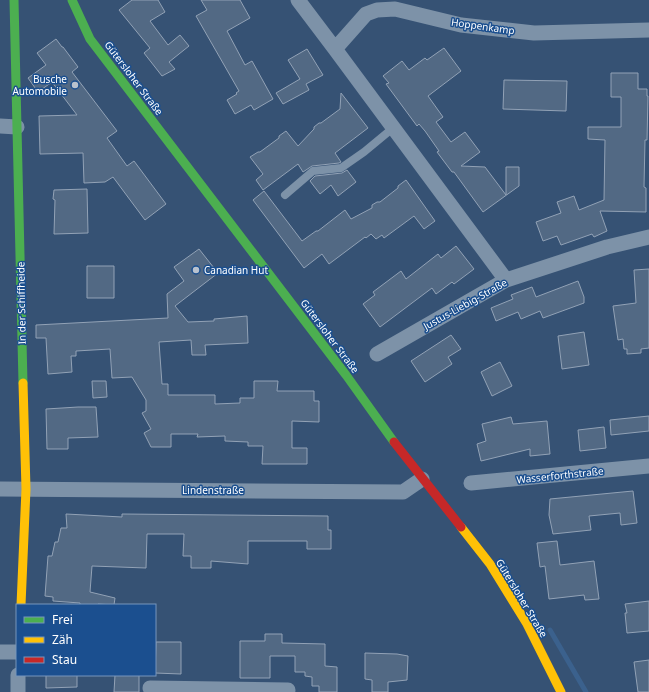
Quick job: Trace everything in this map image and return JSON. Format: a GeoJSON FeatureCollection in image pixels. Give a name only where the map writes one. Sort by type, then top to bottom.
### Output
{"type":"FeatureCollection","features":[{"type":"Feature","properties":{"kind":"main road","name":"In der Schiffheide"},"geometry":{"type":"LineString","coordinates":[[14,0],[26,489],[20,604]]}},
{"type":"Feature","properties":{"kind":"main road","name":"Gütersloher Straße"},"geometry":{"type":"LineString","coordinates":[[72,0],[90,38],[341,368],[422,479],[490,564],[527,624],[561,692]]}},
{"type":"Feature","properties":{"kind":"street"},"geometry":{"type":"LineString","coordinates":[[298,0],[506,280]]}},
{"type":"Feature","properties":{"kind":"street","name":"Hoppenkamp"},"geometry":{"type":"LineString","coordinates":[[335,49],[366,14],[377,10],[395,9],[461,24],[534,34],[649,30]]}},
{"type":"Feature","properties":{"kind":"street"},"geometry":{"type":"LineString","coordinates":[[0,126],[17,127]]}},
{"type":"Feature","properties":{"kind":"street","name":"Justus-Liebig-Straße"},"geometry":{"type":"LineString","coordinates":[[377,354],[506,280],[607,247],[649,237]]}},
{"type":"Feature","properties":{"kind":"street","name":"Wasserforthstraße"},"geometry":{"type":"LineString","coordinates":[[471,483],[649,466]]}},
{"type":"Feature","properties":{"kind":"street","name":"Lindenstraße"},"geometry":{"type":"LineString","coordinates":[[0,488],[403,492],[422,479]]}},
{"type":"Feature","properties":{"kind":"street"},"geometry":{"type":"LineString","coordinates":[[0,652],[16,652]]}},
{"type":"Feature","properties":{"kind":"street"},"geometry":{"type":"LineString","coordinates":[[18,676],[18,692]]}},
{"type":"Feature","properties":{"kind":"street"},"geometry":{"type":"LineString","coordinates":[[150,688],[222,691],[288,690]]}},
{"type":"Feature","properties":{"kind":"lane"},"geometry":{"type":"LineString","coordinates":[[285,195],[313,171],[341,168],[394,128]]}},
{"type":"Feature","properties":{"kind":"building"},"geometry":{"type":"Polygon","coordinates":[[[132,0],[158,0],[165,12],[150,21],[168,45],[180,35],[189,46],[169,62],[175,69],[162,76],[144,53],[150,48],[119,10],[132,0]]]}},
{"type":"Feature","properties":{"kind":"building"},"geometry":{"type":"Polygon","coordinates":[[[201,0],[240,0],[250,18],[227,31],[245,65],[252,61],[273,99],[254,110],[251,105],[235,114],[227,100],[239,91],[196,16],[207,10],[201,0]]]}},
{"type":"Feature","properties":{"kind":"building"},"geometry":{"type":"Polygon","coordinates":[[[56,39],[78,67],[72,72],[117,131],[107,138],[127,166],[134,161],[166,204],[145,220],[113,177],[105,182],[84,183],[83,153],[40,154],[39,116],[77,115],[52,82],[38,92],[28,78],[46,65],[37,53],[56,39]]]}},
{"type":"Feature","properties":{"kind":"building"},"geometry":{"type":"Polygon","coordinates":[[[444,48],[461,71],[428,96],[443,117],[436,122],[451,142],[465,132],[480,152],[461,166],[485,167],[506,195],[506,167],[519,167],[519,186],[483,212],[454,172],[452,172],[437,152],[439,151],[425,131],[419,124],[417,126],[386,84],[389,83],[383,76],[402,61],[409,70],[425,58],[427,60],[444,48]]]}},
{"type":"Feature","properties":{"kind":"building"},"geometry":{"type":"Polygon","coordinates":[[[307,49],[323,75],[306,84],[309,90],[283,104],[276,93],[300,79],[288,60],[307,49]]]}},
{"type":"Feature","properties":{"kind":"building"},"geometry":{"type":"Polygon","coordinates":[[[611,73],[638,73],[638,89],[647,89],[647,140],[645,140],[644,187],[646,188],[646,212],[600,211],[607,231],[594,237],[592,234],[561,245],[557,236],[543,241],[536,222],[561,213],[557,202],[574,196],[579,210],[604,200],[605,140],[588,139],[588,127],[621,127],[621,97],[611,97],[611,73]]]}},
{"type":"Feature","properties":{"kind":"building"},"geometry":{"type":"Polygon","coordinates":[[[504,80],[567,81],[566,111],[503,109],[504,80]]]}},
{"type":"Feature","properties":{"kind":"building"},"geometry":{"type":"Polygon","coordinates":[[[341,93],[368,128],[335,153],[341,162],[312,166],[303,172],[298,164],[263,190],[256,180],[263,174],[250,157],[260,152],[286,131],[298,146],[314,129],[314,127],[340,109],[341,93]]]}},
{"type":"Feature","properties":{"kind":"building"},"geometry":{"type":"Polygon","coordinates":[[[347,170],[356,182],[338,196],[331,185],[320,194],[310,181],[315,176],[342,173],[347,170]]]}},
{"type":"Feature","properties":{"kind":"building"},"geometry":{"type":"Polygon","coordinates":[[[406,180],[435,221],[424,229],[414,216],[384,238],[382,235],[376,239],[371,234],[366,238],[365,237],[329,264],[322,254],[304,268],[253,200],[264,191],[302,241],[318,231],[345,210],[351,219],[372,208],[372,205],[380,202],[406,180]]]}},
{"type":"Feature","properties":{"kind":"building"},"geometry":{"type":"Polygon","coordinates":[[[87,189],[88,233],[54,234],[54,190],[87,189]]]}},
{"type":"Feature","properties":{"kind":"building"},"geometry":{"type":"Polygon","coordinates":[[[456,246],[474,269],[454,284],[452,282],[436,294],[432,288],[380,327],[363,304],[375,295],[373,292],[401,271],[406,279],[438,254],[441,258],[456,246]]]}},
{"type":"Feature","properties":{"kind":"building"},"geometry":{"type":"Polygon","coordinates":[[[199,249],[218,273],[175,306],[188,322],[214,321],[214,319],[247,316],[248,343],[205,345],[206,355],[192,355],[191,340],[159,342],[162,384],[168,384],[168,395],[215,395],[215,404],[240,403],[240,398],[254,398],[254,381],[278,381],[277,391],[314,391],[314,401],[319,401],[319,422],[292,421],[292,448],[307,448],[307,464],[262,464],[263,446],[248,446],[248,442],[225,441],[225,436],[197,437],[198,434],[171,434],[171,447],[151,447],[144,433],[151,429],[142,413],[146,411],[146,400],[132,377],[112,378],[110,349],[76,351],[76,356],[71,356],[72,372],[48,374],[46,338],[36,338],[36,325],[168,318],[167,294],[184,281],[174,267],[199,249]]]}},
{"type":"Feature","properties":{"kind":"building"},"geometry":{"type":"Polygon","coordinates":[[[87,266],[114,266],[114,298],[87,298],[87,266]]]}},
{"type":"Feature","properties":{"kind":"building"},"geometry":{"type":"Polygon","coordinates":[[[649,269],[649,348],[641,349],[641,353],[627,354],[627,349],[624,349],[623,339],[618,340],[613,306],[636,303],[634,270],[649,269]]]}},
{"type":"Feature","properties":{"kind":"building"},"geometry":{"type":"Polygon","coordinates":[[[578,281],[584,297],[584,303],[543,318],[540,311],[521,319],[518,312],[496,321],[491,308],[513,299],[511,295],[532,287],[536,297],[578,281]]]}},
{"type":"Feature","properties":{"kind":"building"},"geometry":{"type":"Polygon","coordinates":[[[584,332],[589,365],[562,369],[558,336],[584,332]]]}},
{"type":"Feature","properties":{"kind":"building"},"geometry":{"type":"Polygon","coordinates":[[[451,335],[461,349],[448,357],[452,364],[425,382],[411,361],[451,335]]]}},
{"type":"Feature","properties":{"kind":"building"},"geometry":{"type":"Polygon","coordinates":[[[500,362],[512,386],[492,396],[481,372],[500,362]]]}},
{"type":"Feature","properties":{"kind":"building"},"geometry":{"type":"Polygon","coordinates":[[[92,381],[106,381],[107,397],[93,398],[92,381]]]}},
{"type":"Feature","properties":{"kind":"building"},"geometry":{"type":"Polygon","coordinates":[[[96,407],[98,437],[68,438],[68,449],[47,449],[46,409],[96,407]]]}},
{"type":"Feature","properties":{"kind":"building"},"geometry":{"type":"Polygon","coordinates":[[[649,416],[649,431],[611,435],[610,420],[649,416]]]}},
{"type":"Feature","properties":{"kind":"building"},"geometry":{"type":"Polygon","coordinates":[[[511,417],[513,424],[547,421],[550,454],[530,456],[530,449],[481,461],[477,444],[486,441],[482,424],[511,417]]]}},
{"type":"Feature","properties":{"kind":"building"},"geometry":{"type":"Polygon","coordinates":[[[604,427],[606,448],[580,451],[578,430],[604,427]]]}},
{"type":"Feature","properties":{"kind":"building"},"geometry":{"type":"Polygon","coordinates":[[[633,491],[637,523],[621,525],[620,513],[589,516],[591,530],[553,534],[549,515],[550,499],[633,491]]]}},
{"type":"Feature","properties":{"kind":"building"},"geometry":{"type":"Polygon","coordinates":[[[66,514],[122,517],[122,514],[328,516],[328,530],[331,530],[331,549],[307,549],[307,541],[248,541],[248,564],[211,561],[211,568],[191,568],[191,556],[183,556],[184,534],[147,534],[146,568],[92,566],[90,592],[115,598],[114,604],[80,604],[53,601],[53,597],[45,596],[48,556],[52,556],[55,542],[58,542],[61,528],[67,528],[66,514]]]}},
{"type":"Feature","properties":{"kind":"building"},"geometry":{"type":"Polygon","coordinates":[[[557,541],[560,565],[594,561],[599,599],[585,600],[584,595],[549,599],[545,566],[540,567],[537,543],[557,541]]]}},
{"type":"Feature","properties":{"kind":"building"},"geometry":{"type":"Polygon","coordinates":[[[649,601],[649,631],[627,633],[625,613],[627,613],[625,604],[649,601]]]}},
{"type":"Feature","properties":{"kind":"building"},"geometry":{"type":"Polygon","coordinates":[[[265,634],[282,634],[282,643],[325,644],[325,666],[337,667],[337,692],[319,692],[319,686],[312,686],[312,677],[305,676],[305,672],[295,672],[295,656],[270,656],[270,678],[240,678],[240,641],[265,641],[265,634]]]}},
{"type":"Feature","properties":{"kind":"building"},"geometry":{"type":"Polygon","coordinates":[[[156,642],[181,642],[181,674],[156,673],[156,642]]]}},
{"type":"Feature","properties":{"kind":"building"},"geometry":{"type":"Polygon","coordinates":[[[365,653],[397,654],[408,656],[407,680],[388,682],[388,692],[372,692],[372,680],[365,679],[365,653]]]}},
{"type":"Feature","properties":{"kind":"building"},"geometry":{"type":"Polygon","coordinates":[[[649,660],[649,692],[638,692],[634,662],[649,660]]]}},
{"type":"Feature","properties":{"kind":"building"},"geometry":{"type":"Polygon","coordinates":[[[46,676],[77,676],[77,687],[46,688],[46,676]]]}},
{"type":"Feature","properties":{"kind":"building"},"geometry":{"type":"Polygon","coordinates":[[[115,676],[139,676],[139,692],[114,692],[115,676]]]}},
{"type":"Feature","properties":{"kind":"waterway"},"geometry":{"type":"LineString","coordinates":[[550,630],[586,692]]}},
{"type":"Feature","properties":{"kind":"traffic: fast"},"geometry":{"type":"LineString","coordinates":[[14,0],[23,383]]}},
{"type":"Feature","properties":{"kind":"traffic: fast"},"geometry":{"type":"LineString","coordinates":[[72,0],[90,39],[346,375],[394,442]]}},
{"type":"Feature","properties":{"kind":"traffic: slow"},"geometry":{"type":"LineString","coordinates":[[21,604],[26,489],[23,383]]}},
{"type":"Feature","properties":{"kind":"traffic: slow"},"geometry":{"type":"LineString","coordinates":[[461,527],[490,564],[527,624],[561,692]]}},
{"type":"Feature","properties":{"kind":"traffic: jam"},"geometry":{"type":"LineString","coordinates":[[394,442],[461,527]]}},
{"type":"Feature","properties":{"kind":"place","name":"Busche Automobile"},"geometry":{"type":"Point","coordinates":[75,85]}},
{"type":"Feature","properties":{"kind":"place","name":"Canadian Hut"},"geometry":{"type":"Point","coordinates":[196,270]}}]}
